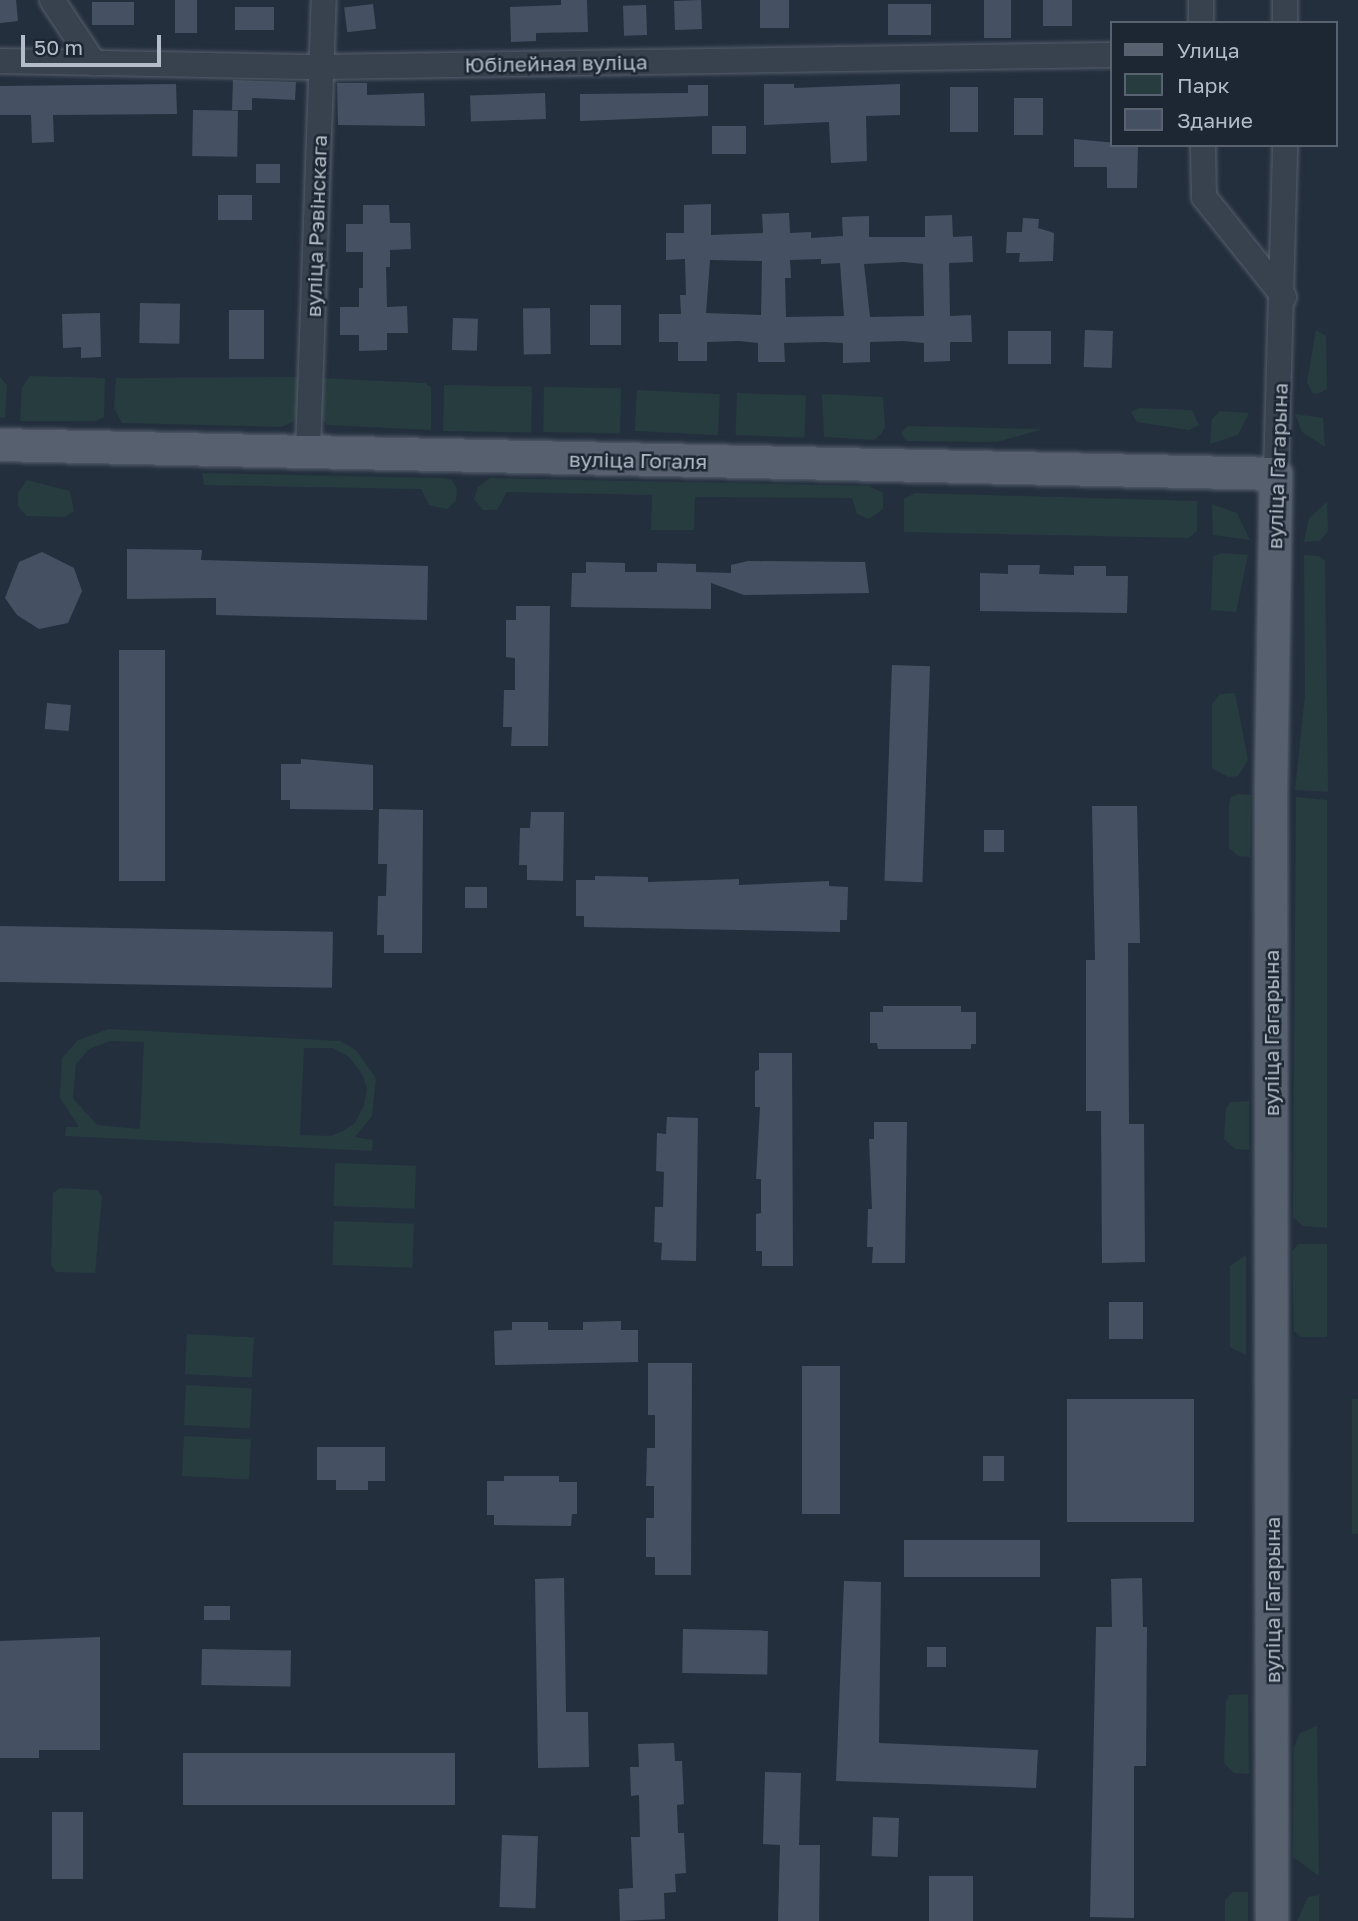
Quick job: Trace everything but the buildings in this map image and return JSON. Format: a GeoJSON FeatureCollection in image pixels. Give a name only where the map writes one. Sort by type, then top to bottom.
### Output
{"type":"FeatureCollection","features":[{"type":"Feature","properties":{"kind":"main road","name":"вуліца Гогаля"},"geometry":{"type":"LineString","coordinates":[[0,445],[1276,474]]}},
{"type":"Feature","properties":{"kind":"main road","name":"вуліца Гагарына"},"geometry":{"type":"LineString","coordinates":[[1272,1921],[1271,789],[1276,474]]}},
{"type":"Feature","properties":{"kind":"street"},"geometry":{"type":"LineString","coordinates":[[52,0],[94,64]]}},
{"type":"Feature","properties":{"kind":"street","name":"вуліца Рэвінскага"},"geometry":{"type":"LineString","coordinates":[[307,451],[324,0]]}},
{"type":"Feature","properties":{"kind":"street"},"geometry":{"type":"LineString","coordinates":[[1201,0],[1201,21]]}},
{"type":"Feature","properties":{"kind":"street"},"geometry":{"type":"LineString","coordinates":[[1285,0],[1285,21]]}},
{"type":"Feature","properties":{"kind":"street","name":"Юбілейная вуліца"},"geometry":{"type":"LineString","coordinates":[[0,61],[321,67],[1110,55]]}},
{"type":"Feature","properties":{"kind":"street"},"geometry":{"type":"LineString","coordinates":[[1203,147],[1204,197],[1284,297]]}},
{"type":"Feature","properties":{"kind":"street","name":"вуліца Гагарына"},"geometry":{"type":"LineString","coordinates":[[1276,474],[1284,297],[1285,147]]}},
{"type":"Feature","properties":{"kind":"green space"},"geometry":{"type":"Polygon","coordinates":[[[1316,330],[1326,336],[1327,389],[1318,394],[1312,393],[1307,382],[1316,330]]]}},
{"type":"Feature","properties":{"kind":"green space"},"geometry":{"type":"Polygon","coordinates":[[[30,376],[105,378],[104,417],[96,421],[20,421],[22,387],[30,376]]]}},
{"type":"Feature","properties":{"kind":"green space"},"geometry":{"type":"Polygon","coordinates":[[[0,377],[7,385],[5,418],[0,417],[0,377]]]}},
{"type":"Feature","properties":{"kind":"green space"},"geometry":{"type":"Polygon","coordinates":[[[303,377],[299,413],[293,422],[281,427],[122,423],[114,408],[116,378],[303,377]]]}},
{"type":"Feature","properties":{"kind":"green space"},"geometry":{"type":"Polygon","coordinates":[[[320,378],[425,383],[431,387],[431,430],[327,425],[318,413],[320,378]]]}},
{"type":"Feature","properties":{"kind":"green space"},"geometry":{"type":"Polygon","coordinates":[[[444,385],[532,387],[531,433],[443,431],[444,385]]]}},
{"type":"Feature","properties":{"kind":"green space"},"geometry":{"type":"Polygon","coordinates":[[[544,387],[621,388],[620,433],[543,432],[544,387]]]}},
{"type":"Feature","properties":{"kind":"green space"},"geometry":{"type":"Polygon","coordinates":[[[637,390],[720,394],[718,435],[635,431],[637,390]]]}},
{"type":"Feature","properties":{"kind":"green space"},"geometry":{"type":"Polygon","coordinates":[[[737,393],[806,395],[804,437],[736,435],[737,393]]]}},
{"type":"Feature","properties":{"kind":"green space"},"geometry":{"type":"Polygon","coordinates":[[[822,394],[883,397],[885,427],[881,434],[874,440],[824,437],[822,394]]]}},
{"type":"Feature","properties":{"kind":"green space"},"geometry":{"type":"Polygon","coordinates":[[[1139,408],[1192,410],[1199,425],[1189,430],[1137,422],[1131,412],[1139,408]]]}},
{"type":"Feature","properties":{"kind":"green space"},"geometry":{"type":"Polygon","coordinates":[[[1220,411],[1249,413],[1238,435],[1210,444],[1212,419],[1220,411]]]}},
{"type":"Feature","properties":{"kind":"green space"},"geometry":{"type":"Polygon","coordinates":[[[1295,414],[1323,418],[1325,447],[1302,432],[1295,414]]]}},
{"type":"Feature","properties":{"kind":"green space"},"geometry":{"type":"Polygon","coordinates":[[[908,426],[1043,429],[997,442],[906,441],[901,433],[908,426]]]}},
{"type":"Feature","properties":{"kind":"green space"},"geometry":{"type":"Polygon","coordinates":[[[202,473],[443,478],[452,480],[457,489],[456,501],[447,509],[429,505],[421,489],[204,485],[202,473]]]}},
{"type":"Feature","properties":{"kind":"green space"},"geometry":{"type":"Polygon","coordinates":[[[490,478],[869,486],[883,493],[883,509],[869,519],[857,514],[852,498],[695,497],[694,530],[651,530],[652,495],[507,492],[497,510],[483,510],[474,499],[478,487],[490,478]]]}},
{"type":"Feature","properties":{"kind":"green space"},"geometry":{"type":"Polygon","coordinates":[[[27,480],[70,491],[74,511],[65,517],[26,516],[18,506],[18,493],[27,480]]]}},
{"type":"Feature","properties":{"kind":"green space"},"geometry":{"type":"Polygon","coordinates":[[[915,493],[1197,501],[1197,531],[1189,538],[904,532],[904,499],[915,493]]]}},
{"type":"Feature","properties":{"kind":"green space"},"geometry":{"type":"Polygon","coordinates":[[[1327,502],[1328,531],[1320,541],[1304,542],[1309,518],[1327,502]]]}},
{"type":"Feature","properties":{"kind":"green space"},"geometry":{"type":"Polygon","coordinates":[[[1212,504],[1237,513],[1250,540],[1213,535],[1212,504]]]}},
{"type":"Feature","properties":{"kind":"green space"},"geometry":{"type":"Polygon","coordinates":[[[1221,553],[1248,555],[1236,612],[1211,610],[1213,557],[1221,553]]]}},
{"type":"Feature","properties":{"kind":"green space"},"geometry":{"type":"Polygon","coordinates":[[[1304,555],[1319,556],[1325,561],[1328,792],[1295,790],[1305,695],[1304,555]]]}},
{"type":"Feature","properties":{"kind":"green space"},"geometry":{"type":"Polygon","coordinates":[[[1235,693],[1248,760],[1238,776],[1228,777],[1212,768],[1212,704],[1220,694],[1235,693]]]}},
{"type":"Feature","properties":{"kind":"green space"},"geometry":{"type":"Polygon","coordinates":[[[1238,794],[1251,795],[1250,857],[1238,856],[1229,848],[1229,805],[1231,797],[1238,794]]]}},
{"type":"Feature","properties":{"kind":"green space"},"geometry":{"type":"Polygon","coordinates":[[[1296,797],[1327,800],[1327,1228],[1303,1226],[1293,1217],[1296,797]]]}},
{"type":"Feature","properties":{"kind":"green space"},"geometry":{"type":"Polygon","coordinates":[[[109,1029],[340,1041],[356,1050],[376,1078],[372,1116],[355,1137],[373,1140],[372,1151],[65,1136],[66,1127],[79,1127],[60,1098],[62,1058],[78,1040],[109,1029]],[[110,1041],[89,1049],[76,1064],[73,1098],[97,1125],[140,1129],[144,1042],[110,1041]],[[304,1048],[300,1135],[331,1136],[355,1123],[364,1105],[367,1088],[362,1074],[349,1057],[333,1048],[304,1048]]]}},
{"type":"Feature","properties":{"kind":"green space"},"geometry":{"type":"Polygon","coordinates":[[[1249,1101],[1249,1150],[1235,1149],[1224,1139],[1226,1108],[1231,1102],[1249,1101]]]}},
{"type":"Feature","properties":{"kind":"green space"},"geometry":{"type":"Polygon","coordinates":[[[335,1163],[416,1166],[414,1209],[333,1206],[335,1163]]]}},
{"type":"Feature","properties":{"kind":"green space"},"geometry":{"type":"Polygon","coordinates":[[[60,1188],[97,1190],[102,1196],[95,1273],[56,1272],[51,1265],[53,1193],[60,1188]]]}},
{"type":"Feature","properties":{"kind":"green space"},"geometry":{"type":"Polygon","coordinates":[[[334,1221],[414,1224],[412,1268],[332,1265],[334,1221]]]}},
{"type":"Feature","properties":{"kind":"green space"},"geometry":{"type":"Polygon","coordinates":[[[1298,1244],[1327,1244],[1327,1337],[1301,1337],[1294,1331],[1292,1251],[1298,1244]]]}},
{"type":"Feature","properties":{"kind":"green space"},"geometry":{"type":"Polygon","coordinates":[[[1246,1255],[1246,1355],[1230,1347],[1230,1266],[1246,1255]]]}},
{"type":"Feature","properties":{"kind":"green space"},"geometry":{"type":"Polygon","coordinates":[[[187,1334],[254,1338],[252,1377],[185,1374],[187,1334]]]}},
{"type":"Feature","properties":{"kind":"green space"},"geometry":{"type":"Polygon","coordinates":[[[186,1385],[252,1388],[250,1428],[184,1425],[186,1385]]]}},
{"type":"Feature","properties":{"kind":"green space"},"geometry":{"type":"Polygon","coordinates":[[[1352,1399],[1358,1399],[1358,1534],[1352,1534],[1352,1399]]]}},
{"type":"Feature","properties":{"kind":"green space"},"geometry":{"type":"Polygon","coordinates":[[[184,1436],[251,1440],[249,1479],[182,1476],[184,1436]]]}},
{"type":"Feature","properties":{"kind":"green space"},"geometry":{"type":"Polygon","coordinates":[[[1248,1694],[1249,1774],[1234,1773],[1224,1763],[1226,1702],[1229,1695],[1248,1694]]]}},
{"type":"Feature","properties":{"kind":"green space"},"geometry":{"type":"Polygon","coordinates":[[[1317,1726],[1319,1876],[1293,1857],[1294,1747],[1300,1733],[1317,1726]]]}},
{"type":"Feature","properties":{"kind":"green space"},"geometry":{"type":"Polygon","coordinates":[[[1233,1892],[1248,1892],[1248,1921],[1225,1921],[1225,1900],[1233,1892]]]}},
{"type":"Feature","properties":{"kind":"green space"},"geometry":{"type":"Polygon","coordinates":[[[1319,1895],[1319,1921],[1297,1921],[1308,1897],[1319,1895]]]}}]}
